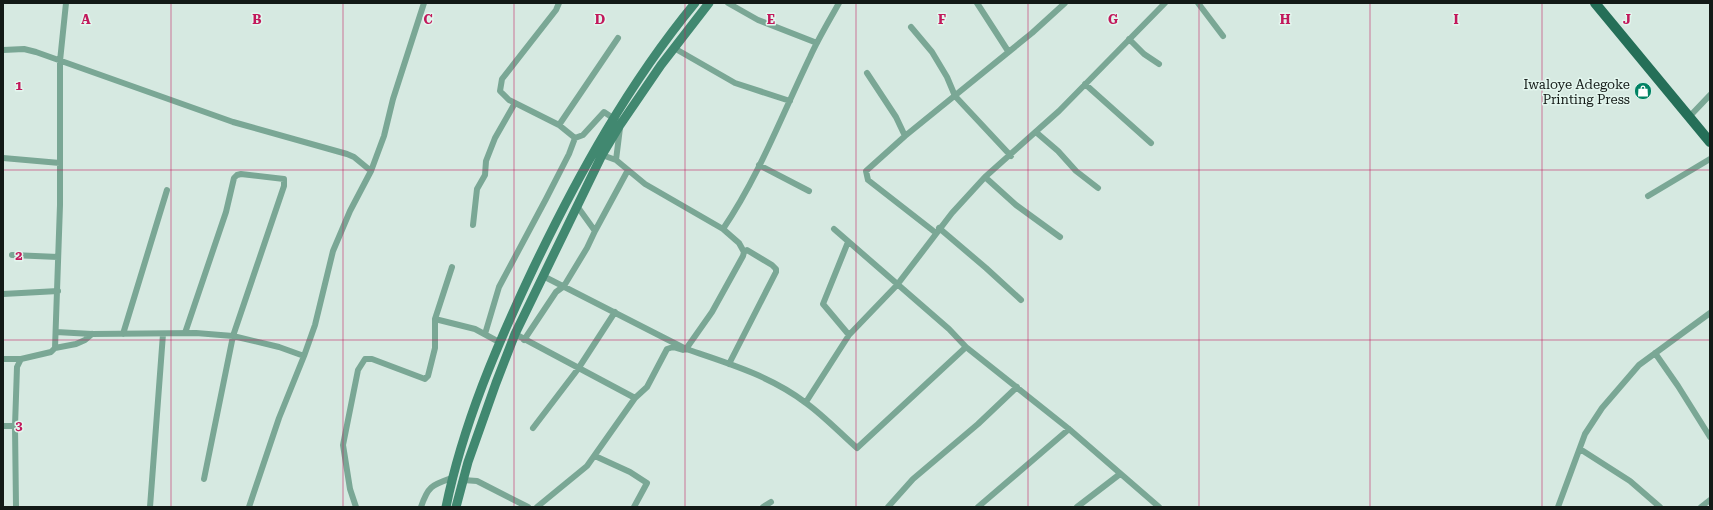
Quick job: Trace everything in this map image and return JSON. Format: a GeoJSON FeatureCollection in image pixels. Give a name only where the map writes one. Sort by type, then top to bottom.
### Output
{"type":"FeatureCollection","features":[{"type":"Feature","properties":{"kind":"main road"},"geometry":{"type":"LineString","coordinates":[[446,507],[452,478],[499,342],[561,210],[614,117],[678,24],[695,3]]}},
{"type":"Feature","properties":{"kind":"main road"},"geometry":{"type":"LineString","coordinates":[[456,507],[463,480],[496,383],[515,334],[602,155],[620,124],[674,48],[709,3]]}},
{"type":"Feature","properties":{"kind":"main road"},"geometry":{"type":"LineString","coordinates":[[1595,3],[1710,142]]}},
{"type":"Feature","properties":{"kind":"street"},"geometry":{"type":"LineString","coordinates":[[55,348],[58,291],[60,61],[66,3]]}},
{"type":"Feature","properties":{"kind":"street"},"geometry":{"type":"LineString","coordinates":[[249,507],[279,418],[304,356],[320,305],[333,251],[350,211],[371,172],[384,136],[393,99],[424,3]]}},
{"type":"Feature","properties":{"kind":"street"},"geometry":{"type":"LineString","coordinates":[[559,3],[556,10],[502,79],[500,91],[504,96],[559,125],[576,138]]}},
{"type":"Feature","properties":{"kind":"street"},"geometry":{"type":"LineString","coordinates":[[728,3],[758,20],[817,43]]}},
{"type":"Feature","properties":{"kind":"street"},"geometry":{"type":"LineString","coordinates":[[723,229],[741,200],[759,165],[817,43],[839,3]]}},
{"type":"Feature","properties":{"kind":"street"},"geometry":{"type":"LineString","coordinates":[[977,3],[1008,51]]}},
{"type":"Feature","properties":{"kind":"street"},"geometry":{"type":"LineString","coordinates":[[1021,300],[986,268],[866,177],[866,172],[905,136],[1032,33],[1064,3]]}},
{"type":"Feature","properties":{"kind":"street"},"geometry":{"type":"LineString","coordinates":[[806,402],[849,335],[897,285],[937,230],[985,177],[1036,133],[1165,3]]}},
{"type":"Feature","properties":{"kind":"street"},"geometry":{"type":"LineString","coordinates":[[1198,3],[1223,36]]}},
{"type":"Feature","properties":{"kind":"street"},"geometry":{"type":"LineString","coordinates":[[911,27],[932,52],[947,77],[955,96],[1011,156]]}},
{"type":"Feature","properties":{"kind":"street"},"geometry":{"type":"LineString","coordinates":[[559,125],[618,38]]}},
{"type":"Feature","properties":{"kind":"street"},"geometry":{"type":"LineString","coordinates":[[1129,40],[1144,54],[1159,64]]}},
{"type":"Feature","properties":{"kind":"street"},"geometry":{"type":"LineString","coordinates":[[674,48],[735,84],[790,101]]}},
{"type":"Feature","properties":{"kind":"street"},"geometry":{"type":"LineString","coordinates":[[3,50],[24,49],[233,122],[347,154],[354,157],[371,172]]}},
{"type":"Feature","properties":{"kind":"street"},"geometry":{"type":"LineString","coordinates":[[867,73],[896,117],[905,136]]}},
{"type":"Feature","properties":{"kind":"street"},"geometry":{"type":"LineString","coordinates":[[1086,84],[1151,143]]}},
{"type":"Feature","properties":{"kind":"street"},"geometry":{"type":"LineString","coordinates":[[1690,116],[1710,95]]}},
{"type":"Feature","properties":{"kind":"street"},"geometry":{"type":"LineString","coordinates":[[473,225],[477,189],[485,175],[486,161],[496,138],[516,103]]}},
{"type":"Feature","properties":{"kind":"street"},"geometry":{"type":"LineString","coordinates":[[486,334],[499,288],[564,165],[576,138],[583,135],[601,114],[606,113],[614,117],[620,124],[616,160]]}},
{"type":"Feature","properties":{"kind":"street"},"geometry":{"type":"LineString","coordinates":[[1036,133],[1063,156],[1076,171],[1098,188]]}},
{"type":"Feature","properties":{"kind":"street"},"geometry":{"type":"LineString","coordinates":[[602,155],[616,160],[645,184],[723,229],[739,242],[744,252]]}},
{"type":"Feature","properties":{"kind":"street"},"geometry":{"type":"LineString","coordinates":[[3,158],[60,163]]}},
{"type":"Feature","properties":{"kind":"street"},"geometry":{"type":"LineString","coordinates":[[1648,196],[1710,158]]}},
{"type":"Feature","properties":{"kind":"street"},"geometry":{"type":"LineString","coordinates":[[759,165],[809,191]]}},
{"type":"Feature","properties":{"kind":"street"},"geometry":{"type":"LineString","coordinates":[[524,340],[556,292],[564,286],[587,248],[628,170]]}},
{"type":"Feature","properties":{"kind":"street"},"geometry":{"type":"LineString","coordinates":[[185,333],[226,212],[234,178],[241,174],[284,179],[284,186],[233,336],[204,479]]}},
{"type":"Feature","properties":{"kind":"street"},"geometry":{"type":"LineString","coordinates":[[985,177],[1016,205],[1060,237]]}},
{"type":"Feature","properties":{"kind":"street"},"geometry":{"type":"LineString","coordinates":[[123,334],[167,190]]}},
{"type":"Feature","properties":{"kind":"street"},"geometry":{"type":"LineString","coordinates":[[577,206],[595,232]]}},
{"type":"Feature","properties":{"kind":"street"},"geometry":{"type":"LineString","coordinates":[[834,229],[949,329],[966,346],[1068,429],[1159,507]]}},
{"type":"Feature","properties":{"kind":"street"},"geometry":{"type":"LineString","coordinates":[[848,242],[823,304],[849,335]]}},
{"type":"Feature","properties":{"kind":"street"},"geometry":{"type":"LineString","coordinates":[[729,364],[776,272],[776,269],[772,265],[747,250],[744,252]]}},
{"type":"Feature","properties":{"kind":"street"},"geometry":{"type":"LineString","coordinates":[[537,507],[577,475],[595,456],[635,398],[647,387],[667,349],[673,347],[683,350],[686,348],[712,312],[744,252]]}},
{"type":"Feature","properties":{"kind":"street"},"geometry":{"type":"LineString","coordinates":[[12,255],[58,257]]}},
{"type":"Feature","properties":{"kind":"street"},"geometry":{"type":"LineString","coordinates":[[356,507],[350,489],[343,445],[358,370],[365,360],[372,359],[425,379],[428,376],[435,348],[435,319],[452,267]]}},
{"type":"Feature","properties":{"kind":"street"},"geometry":{"type":"LineString","coordinates":[[543,276],[686,348],[729,364],[774,384],[806,402],[857,448],[966,346]]}},
{"type":"Feature","properties":{"kind":"street"},"geometry":{"type":"LineString","coordinates":[[3,294],[58,291]]}},
{"type":"Feature","properties":{"kind":"street"},"geometry":{"type":"LineString","coordinates":[[533,428],[578,369],[615,312]]}},
{"type":"Feature","properties":{"kind":"street"},"geometry":{"type":"LineString","coordinates":[[1558,507],[1585,434],[1602,408],[1639,365],[1710,313]]}},
{"type":"Feature","properties":{"kind":"street"},"geometry":{"type":"LineString","coordinates":[[435,319],[474,329],[499,342]]}},
{"type":"Feature","properties":{"kind":"street"},"geometry":{"type":"LineString","coordinates":[[56,332],[92,334],[185,333],[233,336],[279,347],[304,356]]}},
{"type":"Feature","properties":{"kind":"street"},"geometry":{"type":"LineString","coordinates":[[6,359],[21,359],[51,352],[55,348],[76,344],[85,340],[92,334]]}},
{"type":"Feature","properties":{"kind":"street"},"geometry":{"type":"LineString","coordinates":[[150,507],[163,334]]}},
{"type":"Feature","properties":{"kind":"street"},"geometry":{"type":"LineString","coordinates":[[515,334],[578,369],[635,398]]}},
{"type":"Feature","properties":{"kind":"street"},"geometry":{"type":"LineString","coordinates":[[1655,353],[1710,437]]}},
{"type":"Feature","properties":{"kind":"street"},"geometry":{"type":"LineString","coordinates":[[6,359],[17,367]]}},
{"type":"Feature","properties":{"kind":"street"},"geometry":{"type":"LineString","coordinates":[[16,507],[15,426],[17,367],[21,359]]}},
{"type":"Feature","properties":{"kind":"street"},"geometry":{"type":"LineString","coordinates":[[888,507],[913,479],[978,424],[1017,387]]}},
{"type":"Feature","properties":{"kind":"street"},"geometry":{"type":"LineString","coordinates":[[3,426],[15,426]]}},
{"type":"Feature","properties":{"kind":"street"},"geometry":{"type":"LineString","coordinates":[[978,507],[1068,429]]}},
{"type":"Feature","properties":{"kind":"street"},"geometry":{"type":"LineString","coordinates":[[1580,449],[1630,481],[1660,507]]}},
{"type":"Feature","properties":{"kind":"street"},"geometry":{"type":"LineString","coordinates":[[595,456],[630,472],[647,483],[634,507]]}},
{"type":"Feature","properties":{"kind":"street"},"geometry":{"type":"LineString","coordinates":[[1077,507],[1120,474]]}},
{"type":"Feature","properties":{"kind":"street"},"geometry":{"type":"LineString","coordinates":[[421,507],[428,489],[433,485],[452,478]]}},
{"type":"Feature","properties":{"kind":"street"},"geometry":{"type":"LineString","coordinates":[[463,480],[477,481],[528,507]]}},
{"type":"Feature","properties":{"kind":"street"},"geometry":{"type":"LineString","coordinates":[[1701,507],[1710,500]]}},
{"type":"Feature","properties":{"kind":"street"},"geometry":{"type":"LineString","coordinates":[[763,507],[771,502]]}},
{"type":"Feature","properties":{"kind":"place","name":"Iwaloye Adegoke Printing Press"},"geometry":{"type":"Point","coordinates":[1643,91]}}]}
